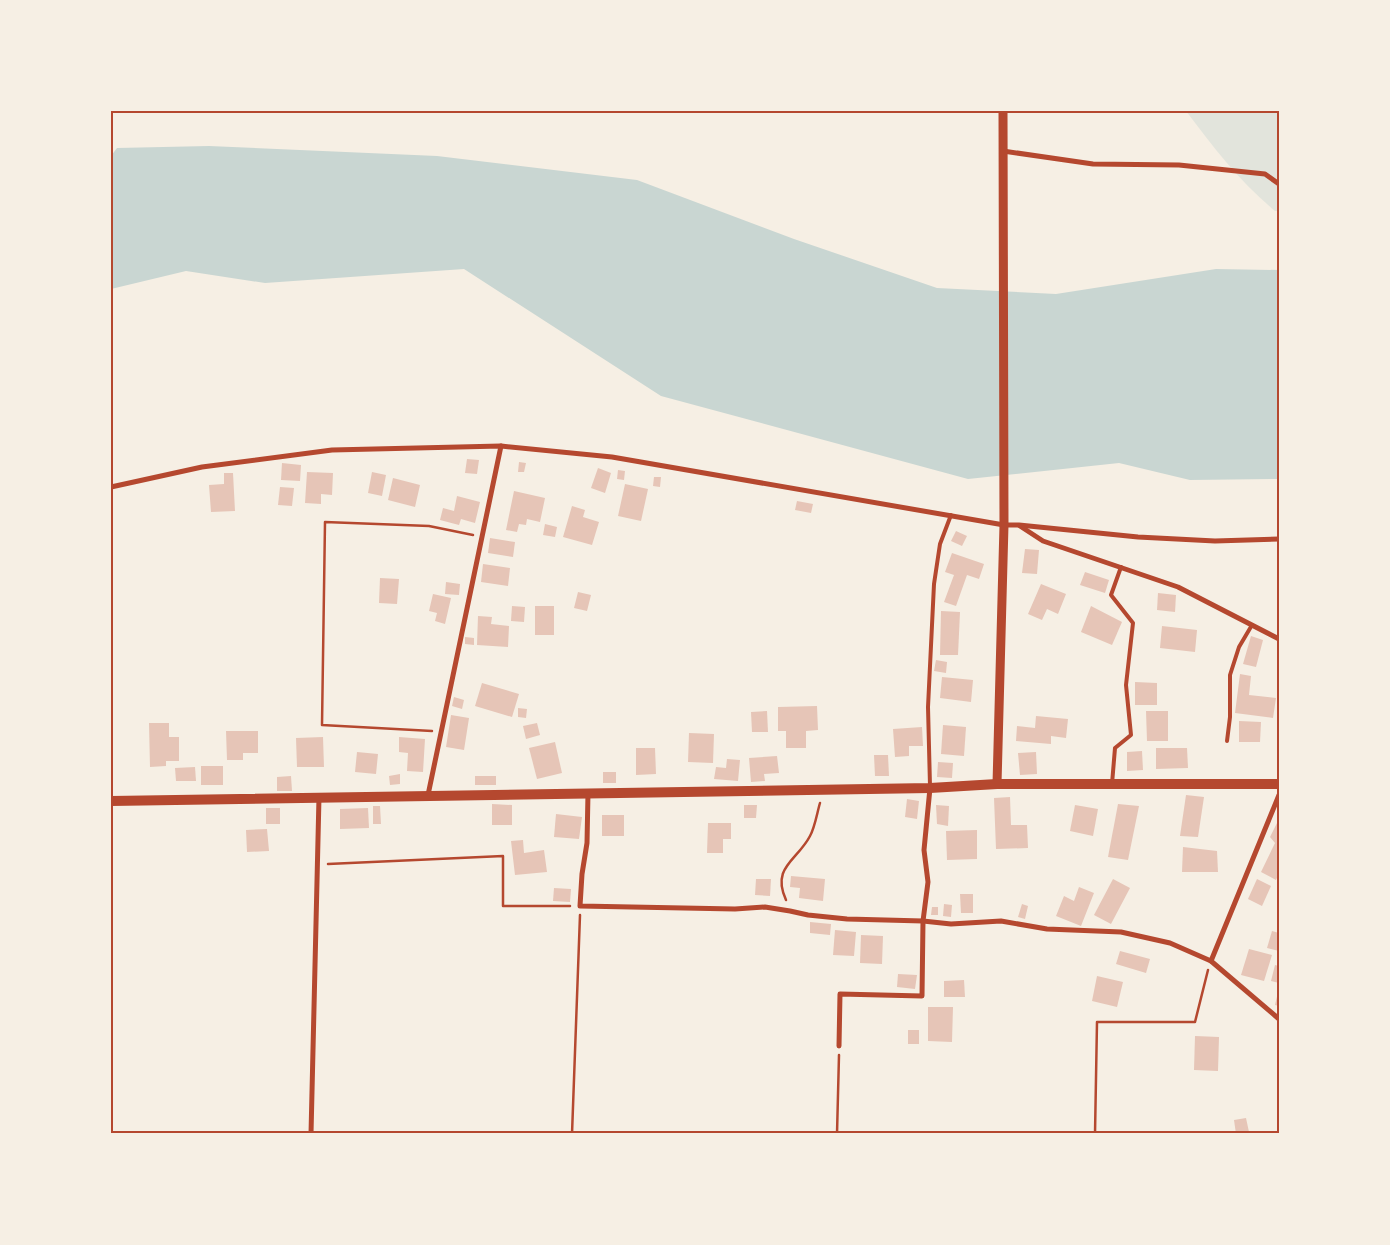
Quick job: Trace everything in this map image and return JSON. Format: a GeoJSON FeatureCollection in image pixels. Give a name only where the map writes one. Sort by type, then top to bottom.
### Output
{"type":"FeatureCollection","features":[{"type":"Feature","properties":{"kind":"main road"},"geometry":{"type":"LineString","coordinates":[[111,801],[930,788],[997,784],[1279,784]]}},
{"type":"Feature","properties":{"kind":"street"},"geometry":{"type":"LineString","coordinates":[[997,784],[1004,525],[1004,111]]}},
{"type":"Feature","properties":{"kind":"street"},"geometry":{"type":"LineString","coordinates":[[1003,151],[1093,164],[1179,165],[1265,174],[1279,184]]}},
{"type":"Feature","properties":{"kind":"street"},"geometry":{"type":"LineString","coordinates":[[111,487],[202,467],[332,450],[501,446],[612,457],[1004,525],[1138,537],[1215,541],[1279,539]]}},
{"type":"Feature","properties":{"kind":"street"},"geometry":{"type":"LineString","coordinates":[[428,795],[501,446]]}},
{"type":"Feature","properties":{"kind":"street"},"geometry":{"type":"LineString","coordinates":[[1020,525],[1043,541],[1178,587],[1279,639]]}},
{"type":"Feature","properties":{"kind":"street"},"geometry":{"type":"LineString","coordinates":[[839,1046],[840,994],[922,996],[923,921],[928,882],[924,850],[930,788]]}},
{"type":"Feature","properties":{"kind":"street"},"geometry":{"type":"LineString","coordinates":[[588,793],[587,844],[582,874],[580,906],[736,909],[765,907],[808,915],[848,919],[923,921],[951,924],[1001,921],[1047,929],[1121,932],[1170,943],[1211,961],[1279,1019]]}},
{"type":"Feature","properties":{"kind":"street"},"geometry":{"type":"LineString","coordinates":[[1211,961],[1279,795]]}},
{"type":"Feature","properties":{"kind":"street"},"geometry":{"type":"LineString","coordinates":[[311,1134],[319,797]]}},
{"type":"Feature","properties":{"kind":"lane"},"geometry":{"type":"LineString","coordinates":[[930,788],[928,707],[934,584],[940,544],[951,515]]}},
{"type":"Feature","properties":{"kind":"lane"},"geometry":{"type":"LineString","coordinates":[[1112,784],[1115,748],[1131,735],[1126,685],[1133,623],[1111,595],[1121,567]]}},
{"type":"Feature","properties":{"kind":"lane"},"geometry":{"type":"LineString","coordinates":[[1227,741],[1230,717],[1230,675],[1238,647],[1252,625]]}},
{"type":"Feature","properties":{"kind":"path"},"geometry":{"type":"LineString","coordinates":[[441,732],[322,725],[326,522],[429,526],[482,536]]}},
{"type":"Feature","properties":{"kind":"path"},"geometry":{"type":"LineString","coordinates":[[790,911],[780,888],[782,875],[810,836],[823,790]]}},
{"type":"Feature","properties":{"kind":"path"},"geometry":{"type":"LineString","coordinates":[[318,864],[503,856],[503,906],[580,906],[572,1134]]}},
{"type":"Feature","properties":{"kind":"path"},"geometry":{"type":"LineString","coordinates":[[1095,1134],[1097,1022],[1195,1022],[1211,961]]}},
{"type":"Feature","properties":{"kind":"path"},"geometry":{"type":"LineString","coordinates":[[837,1134],[839,1046]]}},
{"type":"Feature","properties":{"kind":"shaded area"},"geometry":{"type":"Polygon","coordinates":[[[1186,111],[1279,111],[1279,211],[1275,211],[1262,200],[1238,176],[1186,111]]]}},
{"type":"Feature","properties":{"kind":"shaded area"},"geometry":{"type":"Polygon","coordinates":[[[209,146],[437,156],[637,180],[794,239],[937,288],[1056,294],[1216,269],[1279,270],[1279,479],[1190,480],[1119,463],[968,479],[661,396],[464,269],[265,283],[186,271],[111,289],[111,156],[117,148],[209,146]]]}},
{"type":"Feature","properties":{"kind":"building"},"geometry":{"type":"Polygon","coordinates":[[[467,459],[479,460],[477,474],[465,473],[467,459]]]}},
{"type":"Feature","properties":{"kind":"building"},"geometry":{"type":"Polygon","coordinates":[[[519,462],[526,463],[524,472],[518,472],[519,462]]]}},
{"type":"Feature","properties":{"kind":"building"},"geometry":{"type":"Polygon","coordinates":[[[282,463],[301,465],[300,481],[281,480],[282,463]]]}},
{"type":"Feature","properties":{"kind":"building"},"geometry":{"type":"Polygon","coordinates":[[[598,468],[611,473],[605,493],[591,488],[598,468]]]}},
{"type":"Feature","properties":{"kind":"building"},"geometry":{"type":"Polygon","coordinates":[[[618,470],[625,471],[624,480],[617,479],[618,470]]]}},
{"type":"Feature","properties":{"kind":"building"},"geometry":{"type":"Polygon","coordinates":[[[307,472],[333,473],[332,495],[321,494],[321,504],[305,503],[307,472]]]}},
{"type":"Feature","properties":{"kind":"building"},"geometry":{"type":"Polygon","coordinates":[[[372,472],[386,475],[382,496],[368,493],[372,472]]]}},
{"type":"Feature","properties":{"kind":"building"},"geometry":{"type":"Polygon","coordinates":[[[224,473],[233,473],[235,511],[211,512],[209,485],[224,484],[224,473]]]}},
{"type":"Feature","properties":{"kind":"building"},"geometry":{"type":"Polygon","coordinates":[[[654,477],[661,477],[660,487],[653,486],[654,477]]]}},
{"type":"Feature","properties":{"kind":"building"},"geometry":{"type":"Polygon","coordinates":[[[393,478],[420,485],[415,507],[388,500],[393,478]]]}},
{"type":"Feature","properties":{"kind":"building"},"geometry":{"type":"Polygon","coordinates":[[[625,484],[648,489],[641,521],[618,516],[625,484]]]}},
{"type":"Feature","properties":{"kind":"building"},"geometry":{"type":"Polygon","coordinates":[[[280,487],[294,488],[292,506],[278,505],[280,487]]]}},
{"type":"Feature","properties":{"kind":"building"},"geometry":{"type":"Polygon","coordinates":[[[514,491],[545,498],[540,522],[527,519],[526,525],[519,524],[517,532],[506,530],[514,491]]]}},
{"type":"Feature","properties":{"kind":"building"},"geometry":{"type":"Polygon","coordinates":[[[457,496],[480,502],[475,523],[461,519],[459,525],[440,520],[443,508],[454,511],[457,496]]]}},
{"type":"Feature","properties":{"kind":"building"},"geometry":{"type":"Polygon","coordinates":[[[797,501],[813,504],[811,513],[795,510],[797,501]]]}},
{"type":"Feature","properties":{"kind":"building"},"geometry":{"type":"Polygon","coordinates":[[[572,506],[585,510],[583,517],[599,522],[592,545],[563,537],[572,506]]]}},
{"type":"Feature","properties":{"kind":"building"},"geometry":{"type":"Polygon","coordinates":[[[545,524],[557,527],[555,537],[543,535],[545,524]]]}},
{"type":"Feature","properties":{"kind":"building"},"geometry":{"type":"Polygon","coordinates":[[[956,531],[967,536],[962,546],[951,541],[956,531]]]}},
{"type":"Feature","properties":{"kind":"building"},"geometry":{"type":"Polygon","coordinates":[[[490,538],[515,542],[513,557],[488,553],[490,538]]]}},
{"type":"Feature","properties":{"kind":"building"},"geometry":{"type":"Polygon","coordinates":[[[1025,549],[1039,550],[1037,574],[1022,573],[1025,549]]]}},
{"type":"Feature","properties":{"kind":"building"},"geometry":{"type":"Polygon","coordinates":[[[952,553],[984,564],[979,579],[967,575],[956,606],[944,602],[954,575],[945,572],[952,553]]]}},
{"type":"Feature","properties":{"kind":"building"},"geometry":{"type":"Polygon","coordinates":[[[483,564],[510,568],[508,586],[481,582],[483,564]]]}},
{"type":"Feature","properties":{"kind":"building"},"geometry":{"type":"Polygon","coordinates":[[[1085,572],[1109,580],[1105,593],[1080,585],[1085,572]]]}},
{"type":"Feature","properties":{"kind":"building"},"geometry":{"type":"Polygon","coordinates":[[[380,578],[399,579],[397,604],[379,603],[380,578]]]}},
{"type":"Feature","properties":{"kind":"building"},"geometry":{"type":"Polygon","coordinates":[[[446,582],[460,584],[459,595],[445,594],[446,582]]]}},
{"type":"Feature","properties":{"kind":"building"},"geometry":{"type":"Polygon","coordinates":[[[1041,584],[1066,594],[1058,614],[1047,609],[1042,620],[1028,614],[1041,584]]]}},
{"type":"Feature","properties":{"kind":"building"},"geometry":{"type":"Polygon","coordinates":[[[578,592],[591,595],[587,611],[574,608],[578,592]]]}},
{"type":"Feature","properties":{"kind":"building"},"geometry":{"type":"Polygon","coordinates":[[[1158,593],[1176,595],[1175,612],[1157,610],[1158,593]]]}},
{"type":"Feature","properties":{"kind":"building"},"geometry":{"type":"Polygon","coordinates":[[[433,594],[451,598],[445,624],[435,621],[437,613],[429,611],[433,594]]]}},
{"type":"Feature","properties":{"kind":"building"},"geometry":{"type":"Polygon","coordinates":[[[512,606],[525,607],[524,622],[511,621],[512,606]]]}},
{"type":"Feature","properties":{"kind":"building"},"geometry":{"type":"Polygon","coordinates":[[[535,606],[554,606],[554,635],[535,635],[535,606]]]}},
{"type":"Feature","properties":{"kind":"building"},"geometry":{"type":"Polygon","coordinates":[[[1091,606],[1122,622],[1112,645],[1081,632],[1091,606]]]}},
{"type":"Feature","properties":{"kind":"building"},"geometry":{"type":"Polygon","coordinates":[[[941,611],[960,612],[958,655],[940,655],[941,611]]]}},
{"type":"Feature","properties":{"kind":"building"},"geometry":{"type":"Polygon","coordinates":[[[478,616],[492,617],[491,624],[509,626],[508,647],[477,645],[478,616]]]}},
{"type":"Feature","properties":{"kind":"building"},"geometry":{"type":"Polygon","coordinates":[[[1162,626],[1197,630],[1195,652],[1160,648],[1162,626]]]}},
{"type":"Feature","properties":{"kind":"building"},"geometry":{"type":"Polygon","coordinates":[[[1251,636],[1263,640],[1256,667],[1243,664],[1251,636]]]}},
{"type":"Feature","properties":{"kind":"building"},"geometry":{"type":"Polygon","coordinates":[[[465,637],[474,638],[474,645],[465,644],[465,637]]]}},
{"type":"Feature","properties":{"kind":"building"},"geometry":{"type":"Polygon","coordinates":[[[936,660],[947,662],[946,673],[934,671],[936,660]]]}},
{"type":"Feature","properties":{"kind":"building"},"geometry":{"type":"Polygon","coordinates":[[[1240,674],[1251,676],[1249,695],[1276,698],[1273,718],[1235,713],[1240,674]]]}},
{"type":"Feature","properties":{"kind":"building"},"geometry":{"type":"Polygon","coordinates":[[[942,677],[973,680],[971,702],[940,698],[942,677]]]}},
{"type":"Feature","properties":{"kind":"building"},"geometry":{"type":"Polygon","coordinates":[[[1135,682],[1157,683],[1157,705],[1135,705],[1135,682]]]}},
{"type":"Feature","properties":{"kind":"building"},"geometry":{"type":"Polygon","coordinates":[[[482,683],[519,694],[512,717],[475,706],[482,683]]]}},
{"type":"Feature","properties":{"kind":"building"},"geometry":{"type":"Polygon","coordinates":[[[454,697],[464,700],[462,709],[452,706],[454,697]]]}},
{"type":"Feature","properties":{"kind":"building"},"geometry":{"type":"Polygon","coordinates":[[[817,706],[818,730],[806,731],[806,748],[786,748],[786,731],[778,731],[778,707],[817,706]]]}},
{"type":"Feature","properties":{"kind":"building"},"geometry":{"type":"Polygon","coordinates":[[[518,708],[527,709],[526,718],[518,717],[518,708]]]}},
{"type":"Feature","properties":{"kind":"building"},"geometry":{"type":"Polygon","coordinates":[[[767,711],[768,732],[752,732],[751,712],[767,711]]]}},
{"type":"Feature","properties":{"kind":"building"},"geometry":{"type":"Polygon","coordinates":[[[1146,711],[1168,711],[1168,741],[1147,741],[1146,711]]]}},
{"type":"Feature","properties":{"kind":"building"},"geometry":{"type":"Polygon","coordinates":[[[451,715],[469,718],[464,750],[446,747],[451,715]]]}},
{"type":"Feature","properties":{"kind":"building"},"geometry":{"type":"Polygon","coordinates":[[[1036,716],[1068,719],[1066,738],[1051,736],[1051,744],[1016,741],[1017,726],[1035,728],[1036,716]]]}},
{"type":"Feature","properties":{"kind":"building"},"geometry":{"type":"Polygon","coordinates":[[[1239,721],[1261,722],[1260,742],[1239,742],[1239,721]]]}},
{"type":"Feature","properties":{"kind":"building"},"geometry":{"type":"Polygon","coordinates":[[[149,723],[169,723],[169,737],[179,737],[179,761],[166,761],[166,766],[150,767],[149,723]]]}},
{"type":"Feature","properties":{"kind":"building"},"geometry":{"type":"Polygon","coordinates":[[[537,723],[540,735],[526,739],[523,726],[537,723]]]}},
{"type":"Feature","properties":{"kind":"building"},"geometry":{"type":"Polygon","coordinates":[[[943,725],[966,727],[964,756],[941,754],[943,725]]]}},
{"type":"Feature","properties":{"kind":"building"},"geometry":{"type":"Polygon","coordinates":[[[922,727],[923,746],[909,746],[909,756],[895,757],[893,729],[922,727]]]}},
{"type":"Feature","properties":{"kind":"building"},"geometry":{"type":"Polygon","coordinates":[[[226,731],[258,731],[258,753],[243,753],[243,760],[227,760],[226,731]]]}},
{"type":"Feature","properties":{"kind":"building"},"geometry":{"type":"Polygon","coordinates":[[[689,733],[714,734],[713,763],[688,762],[689,733]]]}},
{"type":"Feature","properties":{"kind":"building"},"geometry":{"type":"Polygon","coordinates":[[[323,737],[324,767],[297,767],[296,738],[323,737]]]}},
{"type":"Feature","properties":{"kind":"building"},"geometry":{"type":"Polygon","coordinates":[[[399,737],[425,739],[423,772],[407,771],[408,753],[399,752],[399,737]]]}},
{"type":"Feature","properties":{"kind":"building"},"geometry":{"type":"Polygon","coordinates":[[[555,742],[562,773],[537,779],[529,748],[555,742]]]}},
{"type":"Feature","properties":{"kind":"building"},"geometry":{"type":"Polygon","coordinates":[[[636,748],[655,748],[656,774],[636,775],[636,748]]]}},
{"type":"Feature","properties":{"kind":"building"},"geometry":{"type":"Polygon","coordinates":[[[1156,748],[1187,748],[1188,768],[1156,769],[1156,748]]]}},
{"type":"Feature","properties":{"kind":"building"},"geometry":{"type":"Polygon","coordinates":[[[1142,751],[1143,770],[1127,771],[1127,752],[1142,751]]]}},
{"type":"Feature","properties":{"kind":"building"},"geometry":{"type":"Polygon","coordinates":[[[357,752],[378,754],[376,774],[355,772],[357,752]]]}},
{"type":"Feature","properties":{"kind":"building"},"geometry":{"type":"Polygon","coordinates":[[[1036,752],[1037,774],[1020,775],[1018,753],[1036,752]]]}},
{"type":"Feature","properties":{"kind":"building"},"geometry":{"type":"Polygon","coordinates":[[[874,755],[888,755],[889,776],[875,776],[874,755]]]}},
{"type":"Feature","properties":{"kind":"building"},"geometry":{"type":"Polygon","coordinates":[[[777,756],[779,773],[764,774],[765,781],[751,782],[749,758],[777,756]]]}},
{"type":"Feature","properties":{"kind":"building"},"geometry":{"type":"Polygon","coordinates":[[[727,759],[740,760],[738,781],[714,779],[716,767],[726,768],[727,759]]]}},
{"type":"Feature","properties":{"kind":"building"},"geometry":{"type":"Polygon","coordinates":[[[938,762],[953,763],[952,778],[937,777],[938,762]]]}},
{"type":"Feature","properties":{"kind":"building"},"geometry":{"type":"Polygon","coordinates":[[[201,766],[223,766],[223,785],[201,785],[201,766]]]}},
{"type":"Feature","properties":{"kind":"building"},"geometry":{"type":"Polygon","coordinates":[[[195,767],[196,781],[176,781],[175,768],[195,767]]]}},
{"type":"Feature","properties":{"kind":"building"},"geometry":{"type":"Polygon","coordinates":[[[603,772],[616,772],[616,783],[603,783],[603,772]]]}},
{"type":"Feature","properties":{"kind":"building"},"geometry":{"type":"Polygon","coordinates":[[[400,774],[400,784],[390,785],[389,776],[400,774]]]}},
{"type":"Feature","properties":{"kind":"building"},"geometry":{"type":"Polygon","coordinates":[[[291,776],[292,791],[277,791],[277,777],[291,776]]]}},
{"type":"Feature","properties":{"kind":"building"},"geometry":{"type":"Polygon","coordinates":[[[475,776],[496,776],[496,785],[475,785],[475,776]]]}},
{"type":"Feature","properties":{"kind":"building"},"geometry":{"type":"Polygon","coordinates":[[[1186,795],[1204,797],[1198,837],[1180,836],[1186,795]]]}},
{"type":"Feature","properties":{"kind":"building"},"geometry":{"type":"Polygon","coordinates":[[[1010,797],[1011,825],[1027,825],[1028,848],[996,849],[994,798],[1010,797]]]}},
{"type":"Feature","properties":{"kind":"building"},"geometry":{"type":"Polygon","coordinates":[[[907,799],[919,801],[917,819],[905,817],[907,799]]]}},
{"type":"Feature","properties":{"kind":"building"},"geometry":{"type":"Polygon","coordinates":[[[492,804],[512,805],[512,825],[492,825],[492,804]]]}},
{"type":"Feature","properties":{"kind":"building"},"geometry":{"type":"Polygon","coordinates":[[[1118,804],[1139,806],[1128,860],[1108,857],[1118,804]]]}},
{"type":"Feature","properties":{"kind":"building"},"geometry":{"type":"Polygon","coordinates":[[[744,805],[757,805],[756,818],[744,818],[744,805]]]}},
{"type":"Feature","properties":{"kind":"building"},"geometry":{"type":"Polygon","coordinates":[[[936,805],[949,806],[948,826],[937,824],[936,805]]]}},
{"type":"Feature","properties":{"kind":"building"},"geometry":{"type":"Polygon","coordinates":[[[1075,805],[1098,809],[1093,836],[1070,831],[1075,805]]]}},
{"type":"Feature","properties":{"kind":"building"},"geometry":{"type":"Polygon","coordinates":[[[373,806],[380,806],[381,824],[373,824],[373,806]]]}},
{"type":"Feature","properties":{"kind":"building"},"geometry":{"type":"Polygon","coordinates":[[[266,808],[280,808],[280,824],[266,824],[266,808]]]}},
{"type":"Feature","properties":{"kind":"building"},"geometry":{"type":"Polygon","coordinates":[[[368,808],[369,828],[340,829],[340,809],[368,808]]]}},
{"type":"Feature","properties":{"kind":"building"},"geometry":{"type":"Polygon","coordinates":[[[556,814],[582,817],[579,839],[554,837],[556,814]]]}},
{"type":"Feature","properties":{"kind":"building"},"geometry":{"type":"Polygon","coordinates":[[[602,815],[624,815],[624,836],[602,836],[602,815]]]}},
{"type":"Feature","properties":{"kind":"building"},"geometry":{"type":"Polygon","coordinates":[[[1279,819],[1279,873],[1276,880],[1261,872],[1275,843],[1270,837],[1279,819]]]}},
{"type":"Feature","properties":{"kind":"building"},"geometry":{"type":"Polygon","coordinates":[[[708,823],[731,823],[731,839],[723,839],[723,853],[707,853],[708,823]]]}},
{"type":"Feature","properties":{"kind":"building"},"geometry":{"type":"Polygon","coordinates":[[[267,829],[269,851],[247,852],[246,830],[267,829]]]}},
{"type":"Feature","properties":{"kind":"building"},"geometry":{"type":"Polygon","coordinates":[[[977,830],[977,859],[947,860],[946,831],[977,830]]]}},
{"type":"Feature","properties":{"kind":"building"},"geometry":{"type":"Polygon","coordinates":[[[523,840],[524,853],[544,850],[547,872],[515,875],[511,841],[523,840]]]}},
{"type":"Feature","properties":{"kind":"building"},"geometry":{"type":"Polygon","coordinates":[[[1183,847],[1217,851],[1218,872],[1182,872],[1183,847]]]}},
{"type":"Feature","properties":{"kind":"building"},"geometry":{"type":"Polygon","coordinates":[[[791,876],[825,879],[823,901],[799,898],[800,888],[790,887],[791,876]]]}},
{"type":"Feature","properties":{"kind":"building"},"geometry":{"type":"Polygon","coordinates":[[[756,879],[771,879],[770,896],[755,895],[756,879]]]}},
{"type":"Feature","properties":{"kind":"building"},"geometry":{"type":"Polygon","coordinates":[[[1113,879],[1130,888],[1111,924],[1094,915],[1113,879]]]}},
{"type":"Feature","properties":{"kind":"building"},"geometry":{"type":"Polygon","coordinates":[[[1257,879],[1271,886],[1262,906],[1248,899],[1257,879]]]}},
{"type":"Feature","properties":{"kind":"building"},"geometry":{"type":"Polygon","coordinates":[[[1079,887],[1094,893],[1081,926],[1056,916],[1064,896],[1074,901],[1079,887]]]}},
{"type":"Feature","properties":{"kind":"building"},"geometry":{"type":"Polygon","coordinates":[[[554,888],[571,889],[570,902],[553,901],[554,888]]]}},
{"type":"Feature","properties":{"kind":"building"},"geometry":{"type":"Polygon","coordinates":[[[960,894],[973,894],[973,913],[961,913],[960,894]]]}},
{"type":"Feature","properties":{"kind":"building"},"geometry":{"type":"Polygon","coordinates":[[[944,904],[952,905],[951,917],[943,916],[944,904]]]}},
{"type":"Feature","properties":{"kind":"building"},"geometry":{"type":"Polygon","coordinates":[[[1022,904],[1028,906],[1025,919],[1018,917],[1022,904]]]}},
{"type":"Feature","properties":{"kind":"building"},"geometry":{"type":"Polygon","coordinates":[[[932,907],[938,907],[938,915],[931,915],[932,907]]]}},
{"type":"Feature","properties":{"kind":"building"},"geometry":{"type":"Polygon","coordinates":[[[810,922],[831,924],[830,935],[810,933],[810,922]]]}},
{"type":"Feature","properties":{"kind":"building"},"geometry":{"type":"Polygon","coordinates":[[[835,930],[856,932],[854,956],[833,955],[835,930]]]}},
{"type":"Feature","properties":{"kind":"building"},"geometry":{"type":"Polygon","coordinates":[[[1272,931],[1279,933],[1279,951],[1267,948],[1272,931]]]}},
{"type":"Feature","properties":{"kind":"building"},"geometry":{"type":"Polygon","coordinates":[[[861,935],[883,936],[882,964],[860,963],[861,935]]]}},
{"type":"Feature","properties":{"kind":"building"},"geometry":{"type":"Polygon","coordinates":[[[1249,949],[1272,955],[1264,981],[1241,975],[1249,949]]]}},
{"type":"Feature","properties":{"kind":"building"},"geometry":{"type":"Polygon","coordinates":[[[1120,951],[1150,959],[1146,973],[1116,964],[1120,951]]]}},
{"type":"Feature","properties":{"kind":"building"},"geometry":{"type":"Polygon","coordinates":[[[1275,965],[1279,966],[1279,983],[1271,981],[1275,965]]]}},
{"type":"Feature","properties":{"kind":"building"},"geometry":{"type":"Polygon","coordinates":[[[898,974],[917,975],[915,989],[897,987],[898,974]]]}},
{"type":"Feature","properties":{"kind":"building"},"geometry":{"type":"Polygon","coordinates":[[[1097,976],[1123,982],[1117,1007],[1092,1001],[1097,976]]]}},
{"type":"Feature","properties":{"kind":"building"},"geometry":{"type":"Polygon","coordinates":[[[964,980],[965,997],[944,997],[944,981],[964,980]]]}},
{"type":"Feature","properties":{"kind":"building"},"geometry":{"type":"Polygon","coordinates":[[[1279,992],[1279,1006],[1275,1005],[1279,992]]]}},
{"type":"Feature","properties":{"kind":"building"},"geometry":{"type":"Polygon","coordinates":[[[928,1007],[953,1007],[952,1042],[928,1041],[928,1007]]]}},
{"type":"Feature","properties":{"kind":"building"},"geometry":{"type":"Polygon","coordinates":[[[908,1030],[919,1030],[919,1044],[908,1044],[908,1030]]]}},
{"type":"Feature","properties":{"kind":"building"},"geometry":{"type":"Polygon","coordinates":[[[1195,1036],[1219,1037],[1218,1071],[1194,1070],[1195,1036]]]}},
{"type":"Feature","properties":{"kind":"building"},"geometry":{"type":"Polygon","coordinates":[[[1246,1118],[1249,1132],[1236,1134],[1234,1120],[1246,1118]]]}}]}
